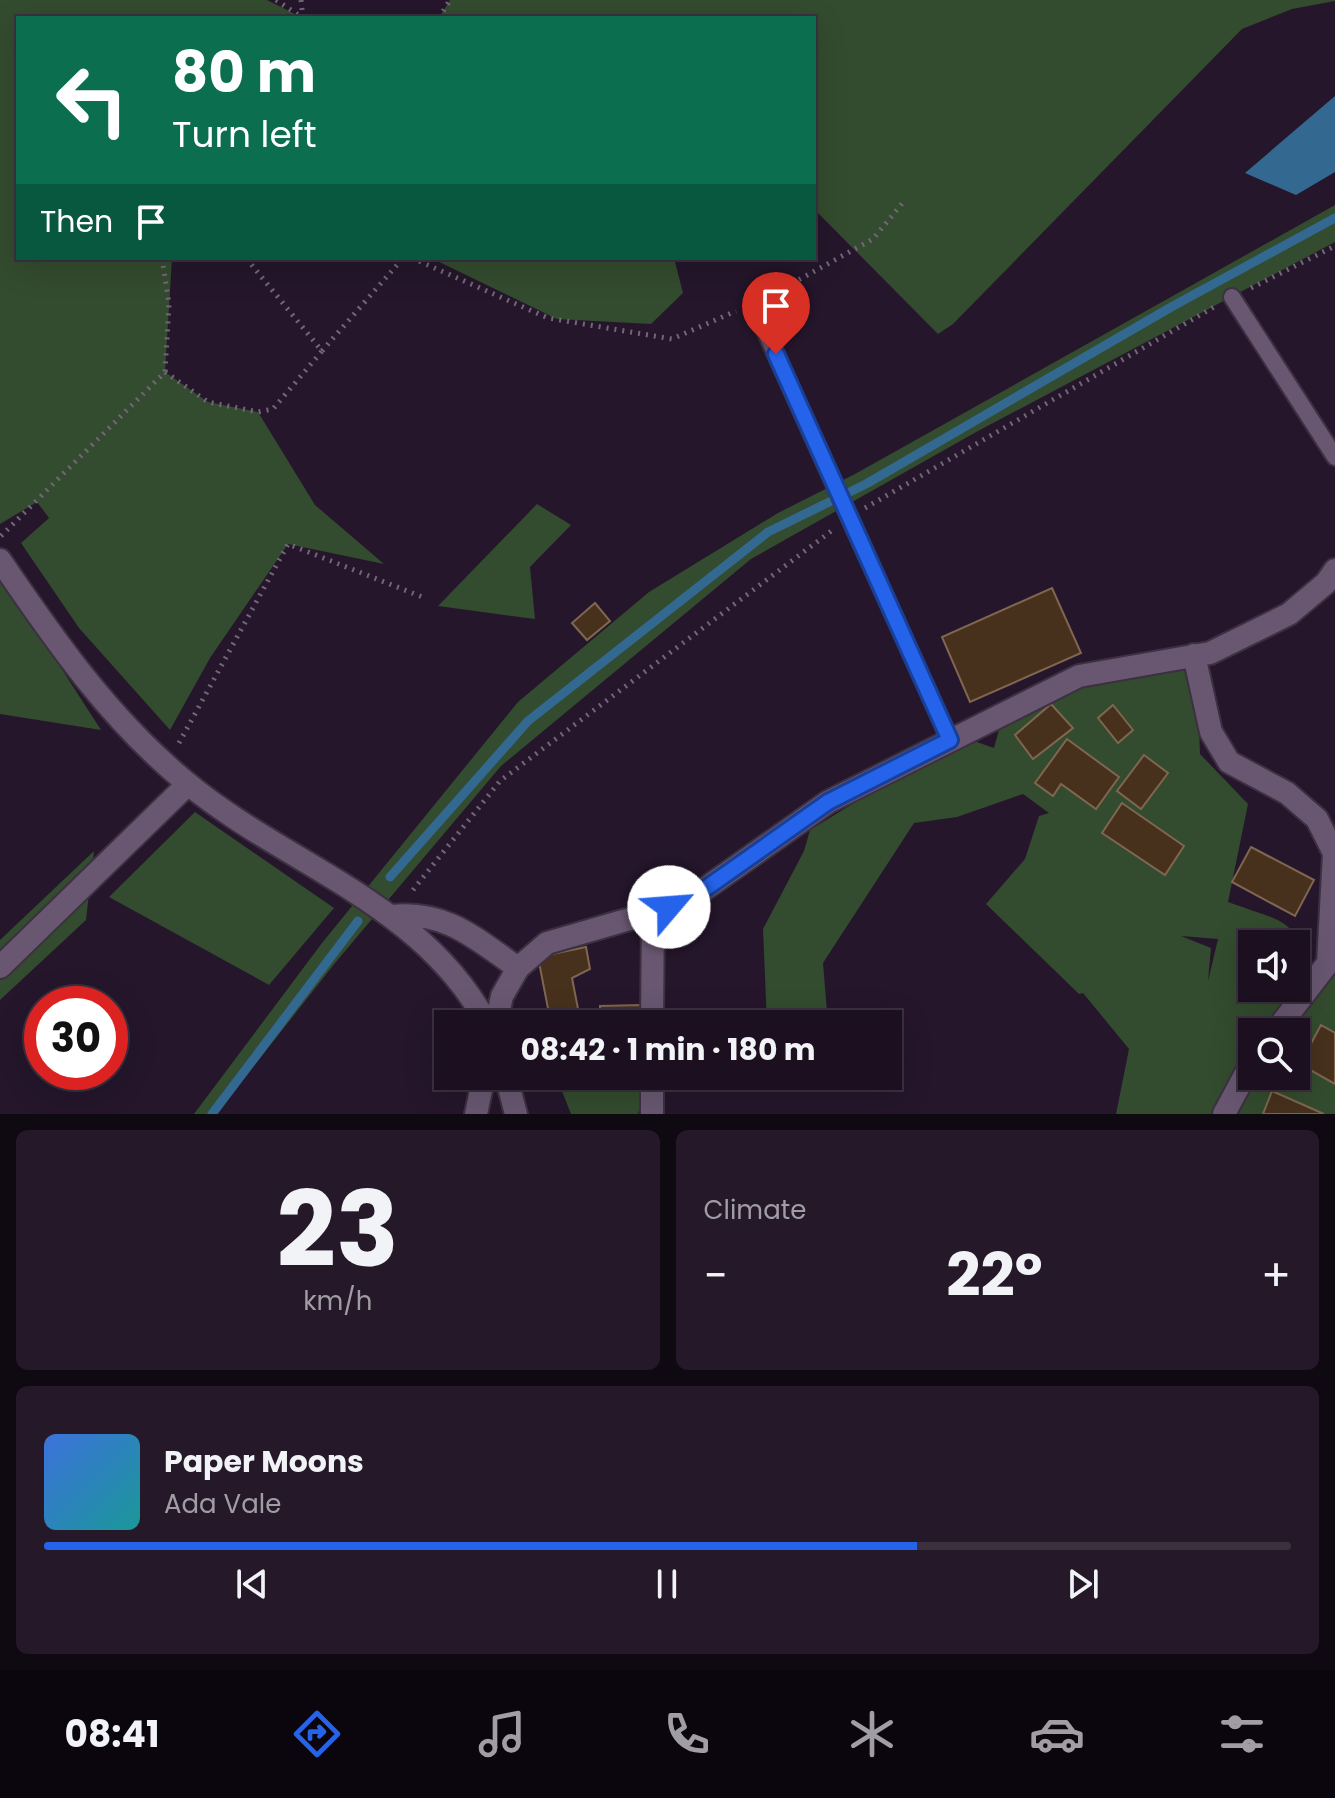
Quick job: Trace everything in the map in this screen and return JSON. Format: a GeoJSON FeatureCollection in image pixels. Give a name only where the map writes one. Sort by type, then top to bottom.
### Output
{"type":"FeatureCollection","features":[{"type":"Feature","properties":{"kind":"street"},"geometry":{"type":"LineString","coordinates":[[0,560],[92,690],[167,765],[188,784],[392,916],[442,963],[477,1010]]}},
{"type":"Feature","properties":{"kind":"street"},"geometry":{"type":"LineString","coordinates":[[499,1010],[502,996],[518,968],[547,943],[685,903],[828,802],[1079,676],[1210,653],[1289,614],[1326,583],[1335,570]]}},
{"type":"Feature","properties":{"kind":"street"},"geometry":{"type":"LineString","coordinates":[[1194,655],[1211,732],[1229,762],[1287,793],[1317,819],[1333,849],[1331,966],[1287,1018]]}},
{"type":"Feature","properties":{"kind":"street"},"geometry":{"type":"LineString","coordinates":[[0,967],[188,784]]}},
{"type":"Feature","properties":{"kind":"street"},"geometry":{"type":"LineString","coordinates":[[652,1010],[653,911]]}},
{"type":"Feature","properties":{"kind":"street"},"geometry":{"type":"LineString","coordinates":[[392,916],[421,913],[466,932],[518,968]]}},
{"type":"Feature","properties":{"kind":"street"},"geometry":{"type":"LineString","coordinates":[[1224,1114],[1238,1088]]}},
{"type":"Feature","properties":{"kind":"street"},"geometry":{"type":"LineString","coordinates":[[476,1114],[481,1090]]}},
{"type":"Feature","properties":{"kind":"street"},"geometry":{"type":"LineString","coordinates":[[510,1090],[516,1114]]}},
{"type":"Feature","properties":{"kind":"street"},"geometry":{"type":"LineString","coordinates":[[652,1090],[652,1114]]}},
{"type":"Feature","properties":{"kind":"lane"},"geometry":{"type":"LineString","coordinates":[[1232,297],[1335,457]]}},
{"type":"Feature","properties":{"kind":"lane"},"geometry":{"type":"LineString","coordinates":[[753,304],[950,740]]}},
{"type":"Feature","properties":{"kind":"path"},"geometry":{"type":"LineString","coordinates":[[276,0],[300,16]]}},
{"type":"Feature","properties":{"kind":"path"},"geometry":{"type":"LineString","coordinates":[[417,260],[548,318],[672,339],[753,304],[873,239],[905,200]]}},
{"type":"Feature","properties":{"kind":"path"},"geometry":{"type":"LineString","coordinates":[[392,916],[500,781],[850,517],[1232,297],[1335,246]]}},
{"type":"Feature","properties":{"kind":"path"},"geometry":{"type":"LineString","coordinates":[[0,536],[165,372],[169,304],[162,260]]}},
{"type":"Feature","properties":{"kind":"path"},"geometry":{"type":"LineString","coordinates":[[248,260],[322,351]]}},
{"type":"Feature","properties":{"kind":"path"},"geometry":{"type":"LineString","coordinates":[[165,372],[208,402],[258,412],[273,409],[401,260]]}},
{"type":"Feature","properties":{"kind":"path"},"geometry":{"type":"LineString","coordinates":[[167,765],[288,544],[425,598]]}},
{"type":"Feature","properties":{"kind":"green space"},"geometry":{"type":"Polygon","coordinates":[[[0,0],[267,0],[299,16],[16,16],[16,260],[172,260],[165,372],[208,402],[258,412],[315,505],[384,564],[288,544],[210,658],[170,730],[79,628],[21,543],[49,518],[37,502],[0,524],[0,0]]]}},
{"type":"Feature","properties":{"kind":"green space"},"geometry":{"type":"Polygon","coordinates":[[[450,0],[1335,0],[1292,9],[1242,29],[953,324],[938,334],[816,211],[816,16],[440,16],[450,0]]]}},
{"type":"Feature","properties":{"kind":"green space"},"geometry":{"type":"Polygon","coordinates":[[[1335,205],[1335,242],[978,431],[751,559],[501,766],[335,963],[216,1114],[194,1114],[322,943],[518,702],[649,592],[778,513],[855,474],[1335,205]]]}},
{"type":"Feature","properties":{"kind":"green space"},"geometry":{"type":"Polygon","coordinates":[[[435,260],[675,260],[683,293],[651,324],[557,319],[435,260]]]}},
{"type":"Feature","properties":{"kind":"green space"},"geometry":{"type":"Polygon","coordinates":[[[537,504],[571,525],[530,567],[535,619],[438,606],[537,504]]]}},
{"type":"Feature","properties":{"kind":"green space"},"geometry":{"type":"Polygon","coordinates":[[[0,573],[101,730],[0,714],[0,573]]]}},
{"type":"Feature","properties":{"kind":"green space"},"geometry":{"type":"Polygon","coordinates":[[[1197,668],[1200,754],[1248,804],[1228,902],[1280,921],[1290,930],[1238,930],[1238,1002],[1310,1002],[1310,984],[1335,936],[1335,1114],[1116,1114],[1129,1049],[1083,993],[1079,994],[986,904],[1025,859],[1039,816],[1049,813],[1023,794],[957,817],[914,823],[823,963],[827,1010],[766,1010],[763,929],[804,851],[810,830],[901,774],[974,741],[994,748],[1000,726],[1087,684],[1197,668]],[[1181,936],[1211,948],[1208,981],[1218,939],[1181,936]]]}},
{"type":"Feature","properties":{"kind":"green space"},"geometry":{"type":"Polygon","coordinates":[[[195,812],[334,908],[269,985],[109,897],[195,812]]]}},
{"type":"Feature","properties":{"kind":"green space"},"geometry":{"type":"Polygon","coordinates":[[[94,851],[86,920],[0,1000],[0,940],[94,851]]]}},
{"type":"Feature","properties":{"kind":"green space"},"geometry":{"type":"Polygon","coordinates":[[[562,1090],[644,1090],[638,1114],[571,1114],[562,1090]]]}},
{"type":"Feature","properties":{"kind":"water"},"geometry":{"type":"Polygon","coordinates":[[[1335,96],[1335,172],[1296,195],[1245,173],[1335,96]]]}},
{"type":"Feature","properties":{"kind":"building"},"geometry":{"type":"Polygon","coordinates":[[[1052,588],[1081,653],[970,702],[942,637],[1052,588]]]}},
{"type":"Feature","properties":{"kind":"building"},"geometry":{"type":"Polygon","coordinates":[[[595,603],[610,621],[587,640],[572,623],[595,603]]]}},
{"type":"Feature","properties":{"kind":"building"},"geometry":{"type":"Polygon","coordinates":[[[1051,704],[1073,728],[1033,759],[1015,735],[1051,704]]]}},
{"type":"Feature","properties":{"kind":"building"},"geometry":{"type":"Polygon","coordinates":[[[1113,705],[1133,730],[1118,743],[1098,718],[1113,705]]]}},
{"type":"Feature","properties":{"kind":"building"},"geometry":{"type":"Polygon","coordinates":[[[1067,739],[1119,777],[1096,809],[1061,784],[1053,796],[1035,783],[1067,739]]]}},
{"type":"Feature","properties":{"kind":"building"},"geometry":{"type":"Polygon","coordinates":[[[1144,755],[1168,773],[1141,809],[1117,791],[1144,755]]]}},
{"type":"Feature","properties":{"kind":"building"},"geometry":{"type":"Polygon","coordinates":[[[1122,803],[1184,846],[1165,875],[1102,833],[1122,803]]]}},
{"type":"Feature","properties":{"kind":"building"},"geometry":{"type":"Polygon","coordinates":[[[1251,847],[1314,880],[1295,916],[1232,882],[1251,847]]]}},
{"type":"Feature","properties":{"kind":"building"},"geometry":{"type":"Polygon","coordinates":[[[586,947],[590,969],[572,978],[578,1010],[548,1010],[538,957],[586,947]]]}},
{"type":"Feature","properties":{"kind":"building"},"geometry":{"type":"Polygon","coordinates":[[[642,1005],[642,1010],[600,1010],[600,1006],[642,1005]]]}},
{"type":"Feature","properties":{"kind":"building"},"geometry":{"type":"Polygon","coordinates":[[[1321,1025],[1335,1033],[1335,1084],[1310,1070],[1310,1045],[1321,1025]]]}},
{"type":"Feature","properties":{"kind":"building"},"geometry":{"type":"Polygon","coordinates":[[[1272,1091],[1324,1114],[1263,1114],[1272,1091]]]}},
{"type":"Feature","properties":{"kind":"waterway"},"geometry":{"type":"LineString","coordinates":[[390,877],[528,721],[768,532],[866,484],[1173,306],[1335,218]]}},
{"type":"Feature","properties":{"kind":"waterway"},"geometry":{"type":"LineString","coordinates":[[212,1114],[358,921]]}},
{"type":"Feature","properties":{"kind":"route"},"geometry":{"type":"LineString","coordinates":[[669,907],[685,903],[828,802],[950,740],[776,354]]}}]}
